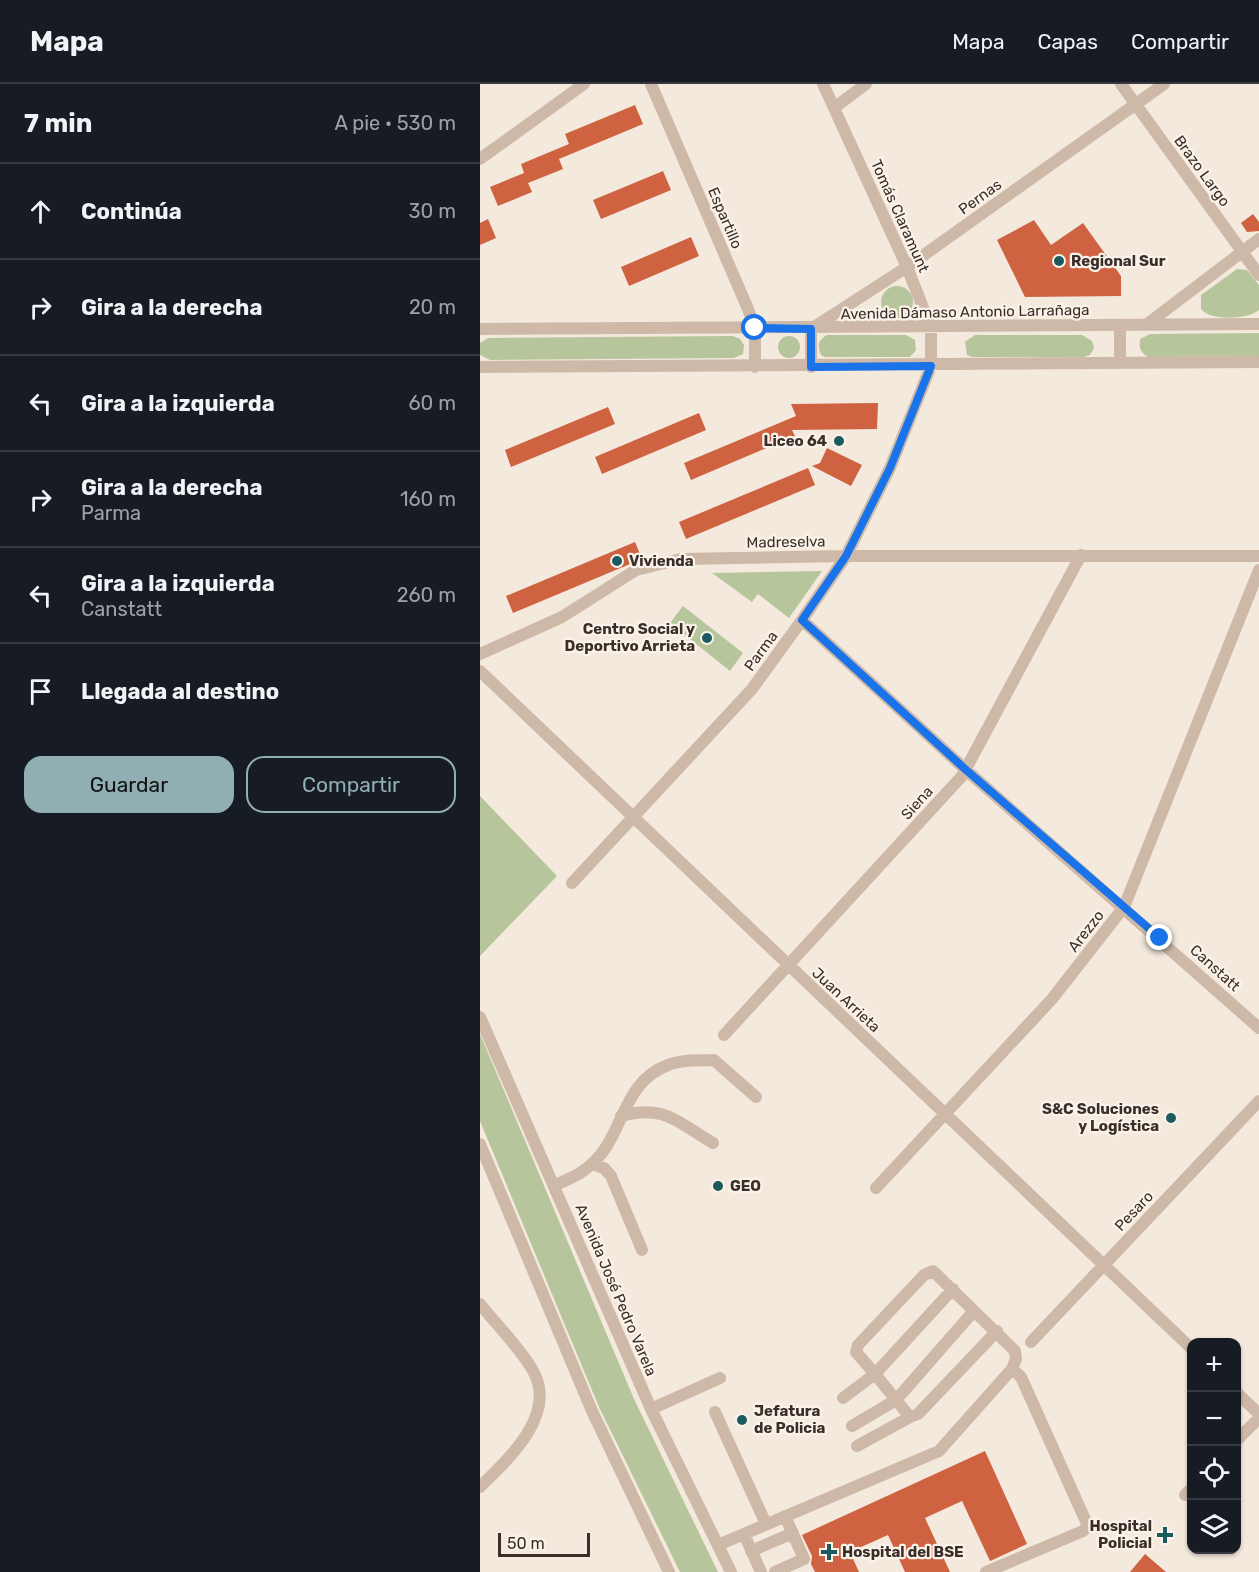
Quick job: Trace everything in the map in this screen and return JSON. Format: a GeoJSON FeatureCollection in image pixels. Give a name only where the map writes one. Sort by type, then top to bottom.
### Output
{"type":"FeatureCollection","features":[{"type":"Feature","properties":{"kind":"street"},"geometry":{"type":"LineString","coordinates":[[480,159],[584,84]]}},
{"type":"Feature","properties":{"kind":"street","name":"Espartillo"},"geometry":{"type":"LineString","coordinates":[[651,84],[755,328],[756,367]]}},
{"type":"Feature","properties":{"kind":"street","name":"Tomás Claramunt"},"geometry":{"type":"LineString","coordinates":[[823,84],[907,267],[931,328],[931,366]]}},
{"type":"Feature","properties":{"kind":"street"},"geometry":{"type":"LineString","coordinates":[[834,108],[866,84]]}},
{"type":"Feature","properties":{"kind":"street","name":"Brazo Largo"},"geometry":{"type":"LineString","coordinates":[[1121,84],[1259,275]]}},
{"type":"Feature","properties":{"kind":"street","name":"Pernas"},"geometry":{"type":"LineString","coordinates":[[811,329],[907,267],[1164,84]]}},
{"type":"Feature","properties":{"kind":"street"},"geometry":{"type":"LineString","coordinates":[[1146,325],[1259,239]]}},
{"type":"Feature","properties":{"kind":"street","name":"Avenida Dámaso Antonio Larrañaga"},"geometry":{"type":"LineString","coordinates":[[480,329],[811,329],[1259,324]]}},
{"type":"Feature","properties":{"kind":"street"},"geometry":{"type":"LineString","coordinates":[[1120,325],[1120,363]]}},
{"type":"Feature","properties":{"kind":"street"},"geometry":{"type":"LineString","coordinates":[[811,329],[811,367]]}},
{"type":"Feature","properties":{"kind":"street"},"geometry":{"type":"LineString","coordinates":[[480,367],[811,367],[1259,362]]}},
{"type":"Feature","properties":{"kind":"street","name":"Parma"},"geometry":{"type":"LineString","coordinates":[[572,883],[752,689],[802,620],[846,556],[890,468],[931,366]]}},
{"type":"Feature","properties":{"kind":"street","name":"Siena"},"geometry":{"type":"LineString","coordinates":[[724,1035],[789,966],[965,769],[1081,555]]}},
{"type":"Feature","properties":{"kind":"street","name":"Madreselva"},"geometry":{"type":"LineString","coordinates":[[480,654],[562,617],[636,570],[666,561],[705,557],[1259,556]]}},
{"type":"Feature","properties":{"kind":"street","name":"Arezzo"},"geometry":{"type":"LineString","coordinates":[[876,1188],[1052,999],[1124,907],[1259,570]]}},
{"type":"Feature","properties":{"kind":"street","name":"Canstatt"},"geometry":{"type":"LineString","coordinates":[[802,620],[965,769],[1259,1028]]}},
{"type":"Feature","properties":{"kind":"street","name":"Juan Arrieta"},"geometry":{"type":"LineString","coordinates":[[480,671],[635,816],[1187,1345]]}},
{"type":"Feature","properties":{"kind":"street","name":"Avenida José Pedro Varela"},"geometry":{"type":"LineString","coordinates":[[480,1017],[651,1409],[731,1572]]}},
{"type":"Feature","properties":{"kind":"street"},"geometry":{"type":"LineString","coordinates":[[555,1185],[573,1178],[592,1164],[609,1142],[638,1083],[653,1072],[677,1062],[714,1060],[756,1097]]}},
{"type":"Feature","properties":{"kind":"street","name":"Pesaro"},"geometry":{"type":"LineString","coordinates":[[1031,1342],[1259,1101]]}},
{"type":"Feature","properties":{"kind":"street"},"geometry":{"type":"LineString","coordinates":[[621,1116],[648,1110],[661,1112],[713,1143]]}},
{"type":"Feature","properties":{"kind":"street"},"geometry":{"type":"LineString","coordinates":[[480,1144],[592,1411],[669,1572]]}},
{"type":"Feature","properties":{"kind":"street"},"geometry":{"type":"LineString","coordinates":[[592,1164],[604,1168],[610,1176],[642,1250]]}},
{"type":"Feature","properties":{"kind":"street"},"geometry":{"type":"LineString","coordinates":[[718,1545],[939,1451],[1012,1370],[1016,1359],[1015,1351],[933,1271],[928,1272],[858,1345],[856,1352],[910,1417]]}},
{"type":"Feature","properties":{"kind":"street"},"geometry":{"type":"LineString","coordinates":[[843,1398],[875,1374],[953,1289]]}},
{"type":"Feature","properties":{"kind":"street"},"geometry":{"type":"LineString","coordinates":[[480,1304],[533,1370],[541,1400],[532,1426],[503,1463],[480,1486]]}},
{"type":"Feature","properties":{"kind":"street"},"geometry":{"type":"LineString","coordinates":[[852,1426],[896,1400],[973,1312]]}},
{"type":"Feature","properties":{"kind":"street"},"geometry":{"type":"LineString","coordinates":[[857,1446],[918,1414],[997,1331]]}},
{"type":"Feature","properties":{"kind":"street"},"geometry":{"type":"LineString","coordinates":[[986,1572],[1083,1531],[1088,1526],[1021,1377],[1012,1370]]}},
{"type":"Feature","properties":{"kind":"street"},"geometry":{"type":"LineString","coordinates":[[651,1409],[720,1378]]}},
{"type":"Feature","properties":{"kind":"street"},"geometry":{"type":"LineString","coordinates":[[1241,1397],[1259,1416],[1241,1436]]}},
{"type":"Feature","properties":{"kind":"street"},"geometry":{"type":"LineString","coordinates":[[715,1412],[766,1524]]}},
{"type":"Feature","properties":{"kind":"street"},"geometry":{"type":"LineString","coordinates":[[775,1572],[804,1559],[784,1516]]}},
{"type":"Feature","properties":{"kind":"street"},"geometry":{"type":"LineString","coordinates":[[751,1551],[793,1533]]}},
{"type":"Feature","properties":{"kind":"street"},"geometry":{"type":"LineString","coordinates":[[744,1534],[760,1572]]}},
{"type":"Feature","properties":{"kind":"green space"},"geometry":{"type":"Polygon","coordinates":[[[1237,269],[1247,270],[1259,285],[1259,310],[1246,316],[1229,318],[1206,313],[1201,309],[1201,295],[1237,269]]]}},
{"type":"Feature","properties":{"kind":"green space"},"geometry":{"type":"Polygon","coordinates":[[[897,286],[908,291],[913,302],[908,313],[897,318],[886,313],[881,302],[886,291],[897,286]]]}},
{"type":"Feature","properties":{"kind":"green space"},"geometry":{"type":"Polygon","coordinates":[[[1259,333],[1259,356],[1148,357],[1140,345],[1140,339],[1150,334],[1259,333]]]}},
{"type":"Feature","properties":{"kind":"green space"},"geometry":{"type":"Polygon","coordinates":[[[827,335],[906,335],[915,340],[916,350],[910,357],[825,357],[821,355],[819,346],[820,341],[827,335]]]}},
{"type":"Feature","properties":{"kind":"green space"},"geometry":{"type":"Polygon","coordinates":[[[975,335],[1082,335],[1092,341],[1094,348],[1090,355],[1084,357],[973,357],[967,355],[965,342],[975,335]]]}},
{"type":"Feature","properties":{"kind":"green space"},"geometry":{"type":"Polygon","coordinates":[[[733,336],[740,339],[744,345],[743,354],[734,358],[490,360],[480,355],[480,343],[488,338],[733,336]]]}},
{"type":"Feature","properties":{"kind":"green space"},"geometry":{"type":"Polygon","coordinates":[[[789,336],[797,339],[800,347],[797,355],[789,358],[781,355],[778,347],[781,339],[789,336]]]}},
{"type":"Feature","properties":{"kind":"green space"},"geometry":{"type":"Polygon","coordinates":[[[822,571],[789,618],[758,594],[752,602],[712,573],[822,571]]]}},
{"type":"Feature","properties":{"kind":"green space","name":"Centro Social y Deportivo Arrieta"},"geometry":{"type":"Polygon","coordinates":[[[683,606],[743,653],[730,671],[670,623],[683,606]]]}},
{"type":"Feature","properties":{"kind":"green space"},"geometry":{"type":"Polygon","coordinates":[[[480,796],[557,876],[480,956],[480,796]]]}},
{"type":"Feature","properties":{"kind":"green space"},"geometry":{"type":"Polygon","coordinates":[[[480,1034],[634,1399],[718,1572],[680,1572],[599,1407],[480,1121],[480,1034]]]}},
{"type":"Feature","properties":{"kind":"building"},"geometry":{"type":"Polygon","coordinates":[[[635,105],[643,124],[559,159],[563,169],[528,183],[532,192],[498,206],[490,187],[524,173],[521,164],[569,144],[565,134],[635,105]]]}},
{"type":"Feature","properties":{"kind":"building"},"geometry":{"type":"Polygon","coordinates":[[[663,171],[671,190],[601,219],[593,200],[663,171]]]}},
{"type":"Feature","properties":{"kind":"building"},"geometry":{"type":"Polygon","coordinates":[[[1253,214],[1259,222],[1259,231],[1247,232],[1241,223],[1253,214]]]}},
{"type":"Feature","properties":{"kind":"building"},"geometry":{"type":"Polygon","coordinates":[[[488,219],[496,238],[480,245],[480,223],[488,219]]]}},
{"type":"Feature","properties":{"kind":"building","name":"Regional Sur"},"geometry":{"type":"Polygon","coordinates":[[[1034,220],[1051,245],[1083,223],[1121,276],[1121,296],[1025,297],[997,240],[1034,220]]]}},
{"type":"Feature","properties":{"kind":"building"},"geometry":{"type":"Polygon","coordinates":[[[691,237],[699,256],[629,286],[621,267],[691,237]]]}},
{"type":"Feature","properties":{"kind":"building"},"geometry":{"type":"Polygon","coordinates":[[[878,403],[877,429],[792,430],[795,436],[691,480],[684,463],[796,416],[791,404],[878,403]]]}},
{"type":"Feature","properties":{"kind":"building"},"geometry":{"type":"Polygon","coordinates":[[[608,407],[615,424],[511,467],[505,450],[608,407]]]}},
{"type":"Feature","properties":{"kind":"building"},"geometry":{"type":"Polygon","coordinates":[[[699,413],[706,430],[602,474],[595,457],[699,413]]]}},
{"type":"Feature","properties":{"kind":"building"},"geometry":{"type":"Polygon","coordinates":[[[827,448],[862,465],[851,486],[812,466],[820,463],[827,448]]]}},
{"type":"Feature","properties":{"kind":"building"},"geometry":{"type":"Polygon","coordinates":[[[808,468],[815,485],[686,539],[679,522],[808,468]]]}},
{"type":"Feature","properties":{"kind":"building"},"geometry":{"type":"Polygon","coordinates":[[[635,542],[642,559],[513,613],[506,596],[635,542]]]}},
{"type":"Feature","properties":{"kind":"building"},"geometry":{"type":"Polygon","coordinates":[[[985,1451],[1027,1544],[990,1561],[962,1501],[925,1518],[950,1572],[905,1572],[888,1535],[850,1552],[859,1572],[815,1572],[811,1564],[812,1556],[802,1535],[985,1451]]]}},
{"type":"Feature","properties":{"kind":"building"},"geometry":{"type":"Polygon","coordinates":[[[1145,1554],[1166,1572],[1130,1572],[1145,1554]]]}},
{"type":"Feature","properties":{"kind":"place","name":"Regional Sur"},"geometry":{"type":"Point","coordinates":[1059,261]}},
{"type":"Feature","properties":{"kind":"place","name":"Liceo 64"},"geometry":{"type":"Point","coordinates":[839,441]}},
{"type":"Feature","properties":{"kind":"place","name":"Vivienda"},"geometry":{"type":"Point","coordinates":[617,561]}},
{"type":"Feature","properties":{"kind":"place","name":"Centro Social y Deportivo Arrieta"},"geometry":{"type":"Point","coordinates":[707,638]}},
{"type":"Feature","properties":{"kind":"place","name":"S&C Soluciones y Logística"},"geometry":{"type":"Point","coordinates":[1171,1118]}},
{"type":"Feature","properties":{"kind":"place","name":"GEO"},"geometry":{"type":"Point","coordinates":[718,1186]}},
{"type":"Feature","properties":{"kind":"place","name":"Jefatura de Policia"},"geometry":{"type":"Point","coordinates":[742,1420]}},
{"type":"Feature","properties":{"kind":"place","name":"Hospital Policial"},"geometry":{"type":"Point","coordinates":[1165,1535]}},
{"type":"Feature","properties":{"kind":"place","name":"Hospital del BSE"},"geometry":{"type":"Point","coordinates":[829,1552]}},
{"type":"Feature","properties":{"kind":"route"},"geometry":{"type":"LineString","coordinates":[[755,328],[811,329],[811,367],[931,366],[890,468],[846,556],[802,620],[965,769],[1160,938]]}}]}
